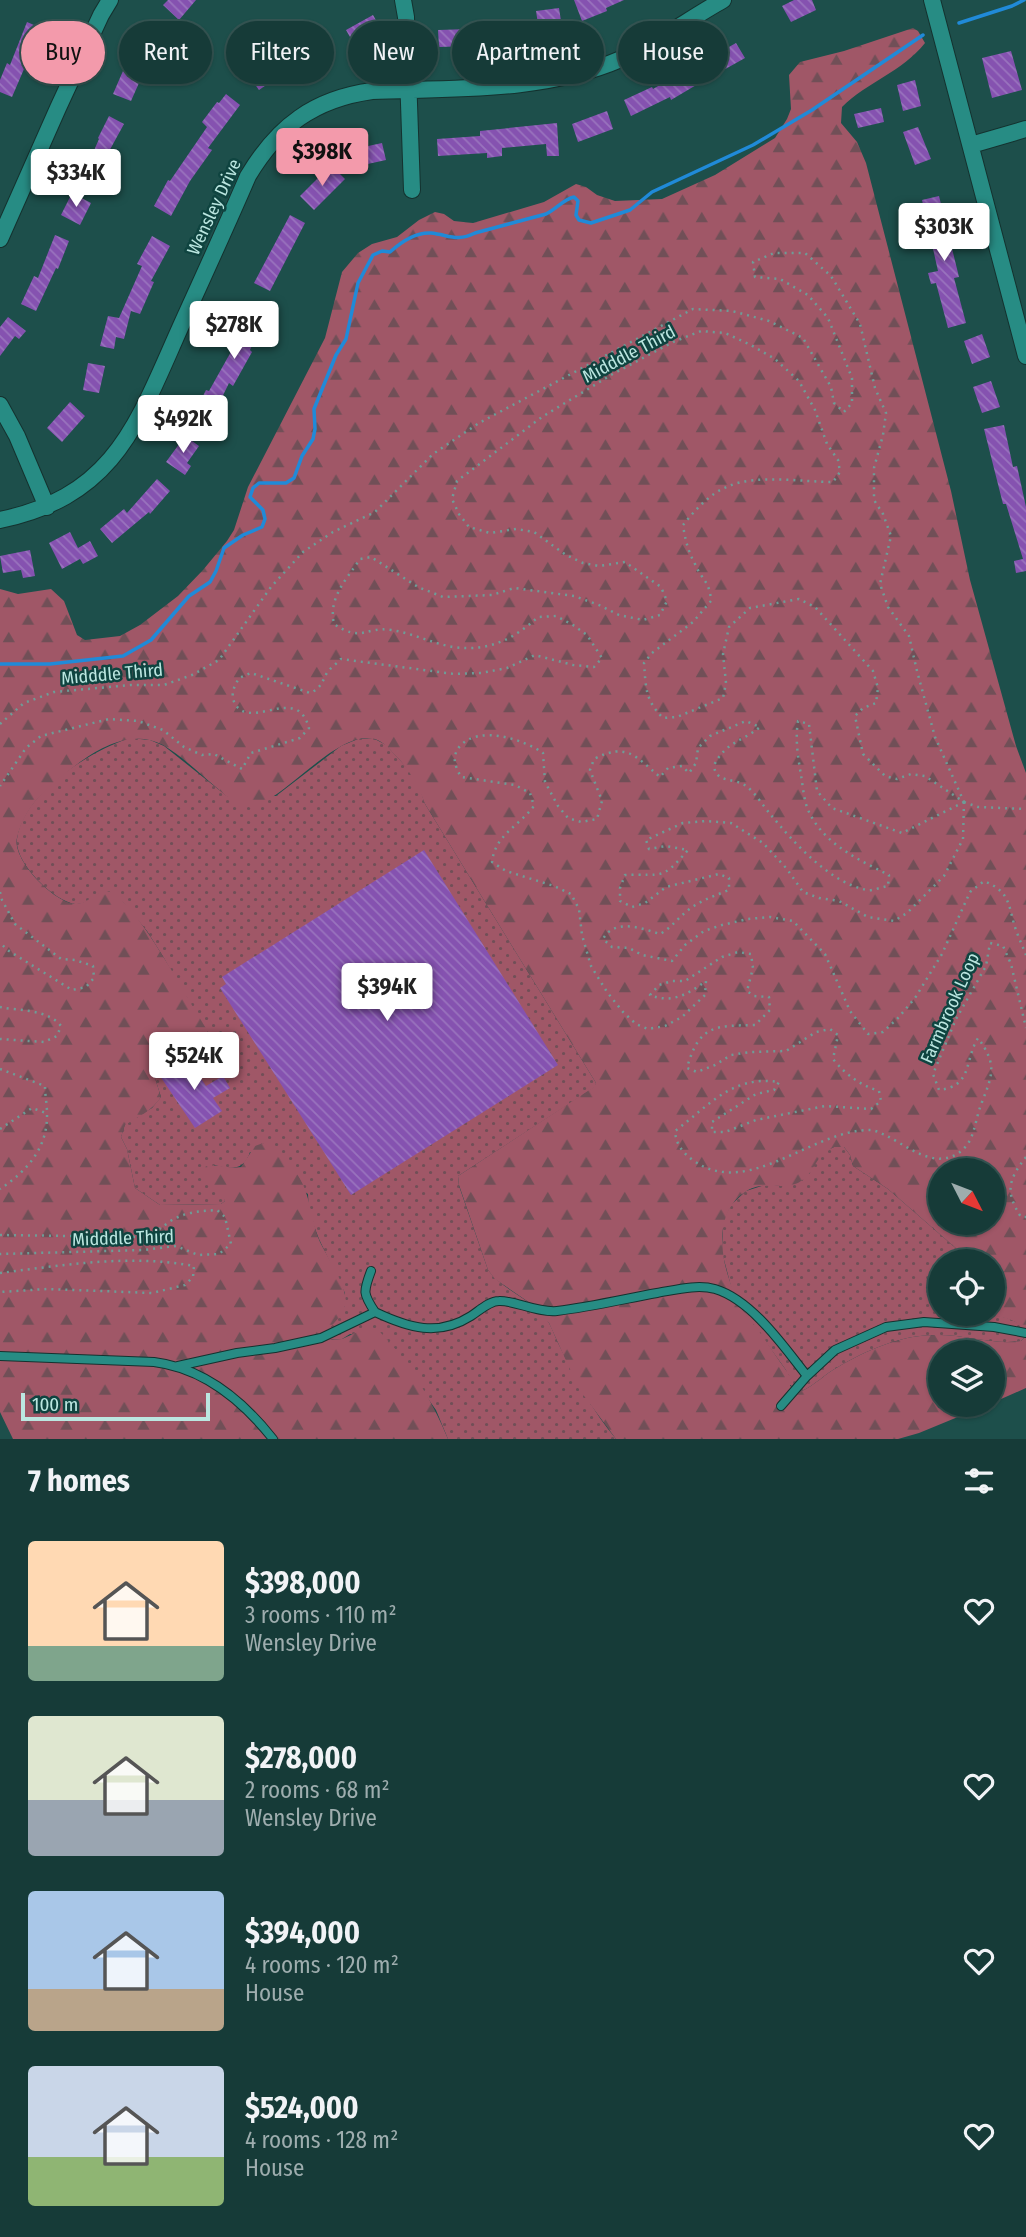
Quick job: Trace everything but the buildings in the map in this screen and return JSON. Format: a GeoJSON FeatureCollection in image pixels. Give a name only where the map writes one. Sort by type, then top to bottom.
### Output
{"type":"FeatureCollection","features":[{"type":"Feature","properties":{"kind":"street"},"geometry":{"type":"LineString","coordinates":[[0,239],[110,0]]}},
{"type":"Feature","properties":{"kind":"street"},"geometry":{"type":"LineString","coordinates":[[403,0],[412,190]]}},
{"type":"Feature","properties":{"kind":"street","name":"Wensley Drive"},"geometry":{"type":"LineString","coordinates":[[0,520],[47,507],[72,494],[93,478],[117,453],[142,414],[248,176],[274,138],[291,123],[329,101],[350,94],[527,84],[590,71],[648,45],[723,0]]}},
{"type":"Feature","properties":{"kind":"street"},"geometry":{"type":"LineString","coordinates":[[932,0],[1026,356]]}},
{"type":"Feature","properties":{"kind":"street"},"geometry":{"type":"LineString","coordinates":[[971,145],[1026,129]]}},
{"type":"Feature","properties":{"kind":"street"},"geometry":{"type":"LineString","coordinates":[[0,405],[17,436],[47,507]]}},
{"type":"Feature","properties":{"kind":"lane"},"geometry":{"type":"LineString","coordinates":[[371,1271],[365,1286],[365,1297],[375,1312],[398,1323],[425,1328],[456,1325],[490,1304],[500,1301],[554,1311],[686,1288],[714,1289],[739,1301],[767,1326],[807,1376]]}},
{"type":"Feature","properties":{"kind":"lane"},"geometry":{"type":"LineString","coordinates":[[178,1366],[321,1338],[375,1312]]}},
{"type":"Feature","properties":{"kind":"lane"},"geometry":{"type":"LineString","coordinates":[[781,1406],[807,1376],[835,1350],[886,1327],[924,1322],[994,1327],[1026,1333]]}},
{"type":"Feature","properties":{"kind":"lane"},"geometry":{"type":"LineString","coordinates":[[0,1356],[154,1362],[178,1366],[223,1390],[273,1439]]}},
{"type":"Feature","properties":{"kind":"path","name":"Midddle Third"},"geometry":{"type":"LineString","coordinates":[[0,724],[24,704],[54,692],[164,685],[192,675],[219,660],[271,587],[303,552],[333,532],[375,512],[432,454],[479,423],[693,309],[732,312],[769,321],[803,338],[831,387],[834,403],[844,412],[852,403],[852,378],[828,318],[808,295],[780,279],[755,277],[753,262],[774,253],[805,253],[831,276],[860,324],[875,388],[886,413],[874,468],[874,500],[883,514],[891,536],[880,584],[888,607],[909,636],[935,737],[964,802]]}},
{"type":"Feature","properties":{"kind":"path","name":"Midddle Third"},"geometry":{"type":"LineString","coordinates":[[0,786],[26,748],[41,736],[109,719],[138,721],[163,730],[184,747],[202,755],[214,754],[242,768],[251,753],[300,737],[309,728],[306,718],[299,711],[285,708],[257,713],[246,712],[237,707],[232,697],[233,688],[239,678],[251,673],[310,693],[318,690],[326,674],[341,659],[454,674],[508,668],[535,655],[573,665],[594,667],[602,658],[587,635],[556,616],[538,617],[521,633],[499,643],[476,648],[453,647],[387,629],[363,634],[346,632],[334,624],[331,611],[339,589],[360,559],[371,557],[418,587],[443,597],[492,595],[514,588],[574,596],[619,615],[643,620],[660,615],[667,601],[661,587],[625,562],[599,566],[583,563],[566,555],[534,532],[516,529],[490,533],[469,527],[452,499],[457,481],[542,416],[631,364],[701,331],[725,333],[751,345],[775,359],[799,381],[827,444],[838,460],[840,472],[833,482],[787,479],[729,485],[708,499],[683,525],[686,542],[696,567],[710,587],[711,601],[692,622],[652,653],[644,663],[646,687],[652,706],[663,718],[677,717],[723,698],[726,683],[723,654],[729,626],[750,608],[799,599],[815,607],[873,671],[878,688],[876,704],[863,708],[855,716],[863,754],[885,776],[897,779],[911,774],[925,776],[964,802]]}},
{"type":"Feature","properties":{"kind":"path","name":"Farmbrook Loop"},"geometry":{"type":"LineString","coordinates":[[1026,955],[1014,925],[1009,901],[998,887],[984,881],[970,892],[942,954],[915,998],[883,1032],[868,1034],[850,1011],[825,954],[793,921],[770,917],[722,925],[704,931],[685,945],[672,961],[642,955],[629,948],[612,947],[603,939],[608,930],[618,925],[660,934],[689,909],[729,890],[729,878],[719,874],[666,887],[645,903],[632,907],[620,901],[620,888],[625,875],[654,877],[667,872],[688,850],[666,846],[649,849],[646,839],[683,823],[731,823],[764,843],[803,892],[839,901],[868,917],[894,921],[907,913],[944,876],[963,839],[964,802],[902,833],[832,808],[817,791],[809,724],[798,721],[796,738],[807,810],[818,828],[835,844],[889,875],[888,886],[869,891],[825,870],[777,823],[746,786],[718,777],[714,765],[729,744],[746,738],[760,727],[746,721],[710,736],[698,748],[690,773],[682,766],[668,768],[660,777],[637,757],[624,750],[608,751],[594,759],[590,771],[603,801],[597,819],[581,822],[568,818],[558,806],[545,782],[544,753],[532,745],[513,739],[480,735],[466,740],[456,751],[454,765],[461,777],[515,785],[530,793],[534,806],[493,848],[492,862],[506,871],[571,894],[579,909],[590,966],[622,1012],[636,1024],[648,1029],[665,1026],[682,1017],[705,995],[706,981],[676,998],[662,1000],[650,995],[659,985],[685,981],[722,957],[738,952],[751,954],[753,968],[747,991],[754,996],[769,997],[770,1010],[755,1024],[719,1026],[707,1033],[695,1046],[687,1068],[697,1072],[731,1055],[786,1051],[816,1032],[830,1029],[838,1035],[832,1059],[849,1077],[864,1087],[879,1091],[881,1101],[871,1109],[825,1106],[756,1120],[725,1132],[712,1132],[712,1122],[756,1094],[774,1090],[779,1082],[764,1080],[740,1084],[725,1092],[675,1131],[676,1141],[685,1155],[705,1169],[726,1174],[765,1167],[836,1136],[873,1129],[926,1157],[944,1160],[959,1154],[971,1140],[977,1114],[992,1080],[991,1063],[978,1038],[971,1049],[965,1077],[950,1088],[939,1090],[933,1074],[956,1019],[986,966],[990,943],[1003,946],[1011,964],[1026,1028]]}},
{"type":"Feature","properties":{"kind":"path"},"geometry":{"type":"LineString","coordinates":[[964,802],[978,807],[1026,809]]}},
{"type":"Feature","properties":{"kind":"path"},"geometry":{"type":"LineString","coordinates":[[0,892],[15,925],[61,959],[75,960],[93,967],[93,978],[86,987],[72,990],[0,943]]}},
{"type":"Feature","properties":{"kind":"path"},"geometry":{"type":"LineString","coordinates":[[0,1007],[21,1009],[55,1019],[61,1027],[57,1036],[44,1042],[0,1039]]}},
{"type":"Feature","properties":{"kind":"path"},"geometry":{"type":"LineString","coordinates":[[0,1069],[45,1086],[47,1114],[44,1141],[33,1160],[0,1189]]}},
{"type":"Feature","properties":{"kind":"path"},"geometry":{"type":"LineString","coordinates":[[0,1129],[32,1108],[47,1114]]}},
{"type":"Feature","properties":{"kind":"path"},"geometry":{"type":"LineString","coordinates":[[1026,1157],[1013,1173],[1010,1189],[1013,1204],[1021,1217],[1026,1217]]}},
{"type":"Feature","properties":{"kind":"path","name":"Midddle Third"},"geometry":{"type":"LineString","coordinates":[[0,1235],[142,1237],[195,1211],[217,1210],[225,1217],[231,1244],[219,1254],[198,1255],[176,1246],[144,1250],[0,1254]]}},
{"type":"Feature","properties":{"kind":"path","name":"Midddle Third"},"geometry":{"type":"LineString","coordinates":[[0,1273],[114,1261],[174,1262],[194,1266],[193,1277],[185,1286],[152,1293],[47,1289],[0,1292]]}},
{"type":"Feature","properties":{"kind":"green space"},"geometry":{"type":"Polygon","coordinates":[[[913,28],[925,43],[906,62],[842,107],[841,123],[857,142],[866,163],[951,491],[970,580],[1026,773],[1026,1388],[1005,1397],[1005,1342],[1021,1341],[1024,1338],[1020,1326],[1005,1318],[1005,1249],[957,1249],[942,1236],[1005,1235],[1005,1158],[928,1158],[928,1224],[888,1189],[853,1166],[844,1147],[834,1147],[822,1155],[801,1181],[788,1186],[752,1188],[733,1203],[726,1217],[722,1248],[735,1296],[786,1370],[790,1377],[790,1386],[802,1391],[833,1370],[885,1345],[922,1336],[946,1335],[984,1340],[928,1340],[928,1417],[958,1417],[898,1439],[616,1439],[579,1389],[549,1323],[527,1301],[495,1279],[488,1270],[458,1176],[594,1087],[596,1083],[425,804],[409,772],[383,744],[375,739],[362,738],[334,751],[278,793],[258,805],[248,807],[231,800],[163,745],[139,739],[114,743],[103,748],[62,776],[45,790],[31,807],[17,838],[21,857],[36,879],[67,902],[85,902],[106,891],[121,900],[148,933],[207,1030],[209,1041],[200,1050],[172,1057],[154,1075],[161,1097],[150,1109],[125,1125],[121,1137],[127,1149],[135,1188],[160,1205],[221,1204],[225,1201],[223,1197],[203,1172],[206,1166],[241,1167],[255,1146],[263,1143],[277,1152],[300,1179],[320,1242],[344,1291],[345,1306],[326,1332],[328,1340],[342,1339],[364,1329],[378,1330],[418,1381],[448,1439],[13,1439],[0,1412],[0,589],[18,594],[51,589],[64,601],[77,635],[85,640],[120,636],[140,625],[178,596],[203,570],[234,530],[248,487],[325,338],[342,272],[358,253],[372,244],[397,237],[419,220],[435,212],[454,221],[473,223],[544,202],[576,184],[615,201],[662,199],[715,175],[775,138],[791,109],[789,75],[800,62],[844,51],[913,28]]]}},
{"type":"Feature","properties":{"kind":"green space"},"geometry":{"type":"Polygon","coordinates":[[[130,738],[150,740],[164,746],[228,797],[276,796],[341,746],[358,739],[373,738],[386,745],[410,771],[425,804],[596,1083],[595,1087],[458,1176],[488,1270],[543,1315],[585,1395],[616,1439],[448,1439],[436,1410],[386,1339],[350,1334],[342,1339],[328,1340],[326,1332],[345,1306],[345,1293],[309,1213],[308,1194],[250,1152],[240,1166],[214,1165],[225,1201],[221,1204],[160,1205],[135,1188],[127,1149],[121,1137],[125,1124],[152,1108],[161,1097],[154,1075],[163,1065],[172,1058],[197,1053],[184,994],[147,931],[123,902],[100,893],[78,904],[56,896],[28,869],[18,848],[17,839],[22,822],[45,790],[78,764],[130,738]]]}},
{"type":"Feature","properties":{"kind":"green space"},"geometry":{"type":"Polygon","coordinates":[[[834,1147],[844,1147],[853,1166],[888,1189],[928,1224],[928,1236],[942,1236],[957,1249],[928,1249],[928,1326],[1005,1326],[1005,1318],[1024,1328],[1025,1337],[1021,1341],[1010,1342],[946,1335],[910,1338],[861,1355],[802,1391],[790,1385],[786,1370],[744,1312],[732,1290],[722,1252],[723,1220],[731,1205],[746,1191],[768,1184],[780,1186],[817,1160],[823,1152],[834,1147]]]}},
{"type":"Feature","properties":{"kind":"waterway"},"geometry":{"type":"LineString","coordinates":[[959,23],[1024,0]]}},
{"type":"Feature","properties":{"kind":"waterway"},"geometry":{"type":"LineString","coordinates":[[0,664],[50,664],[123,656],[151,640],[189,596],[210,582],[224,548],[243,535],[262,527],[265,519],[263,510],[250,497],[253,488],[259,483],[286,483],[294,478],[302,456],[313,439],[314,409],[336,355],[346,339],[358,283],[373,255],[382,251],[390,252],[419,234],[463,237],[546,214],[574,197],[578,201],[576,215],[579,220],[591,223],[630,210],[652,192],[753,145],[812,110],[923,35]]}}]}
